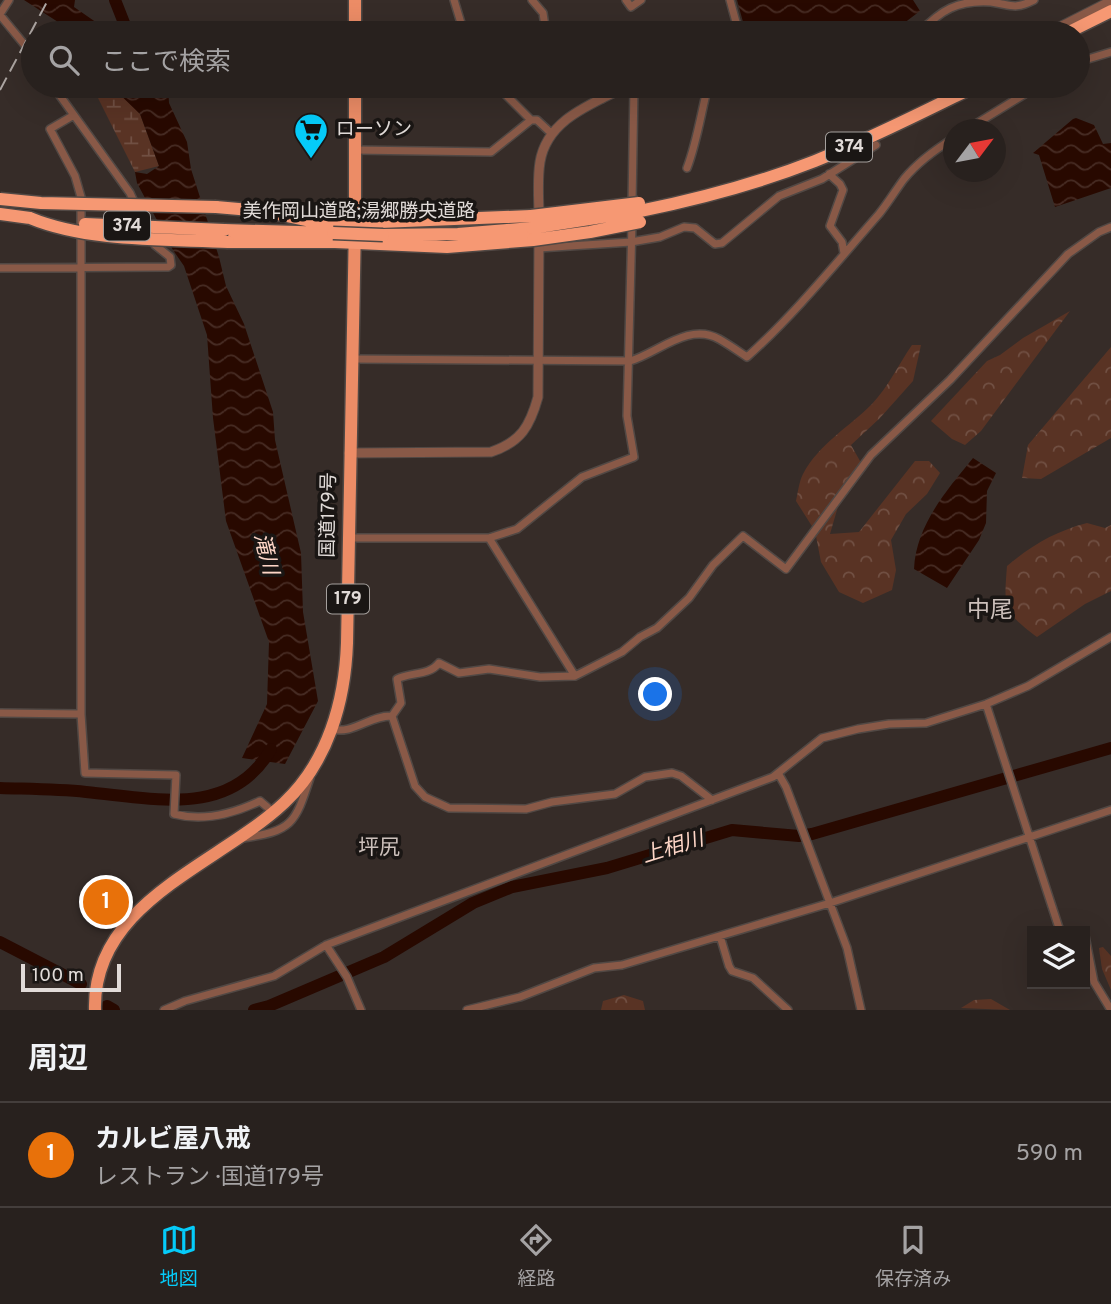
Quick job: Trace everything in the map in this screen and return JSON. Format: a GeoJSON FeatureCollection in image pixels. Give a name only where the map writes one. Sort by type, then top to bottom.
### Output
{"type":"FeatureCollection","features":[{"type":"Feature","properties":{"kind":"highway"},"geometry":{"type":"LineString","coordinates":[[355,0],[355,21]]}},
{"type":"Feature","properties":{"kind":"highway"},"geometry":{"type":"LineString","coordinates":[[1090,22],[1111,11]]}},
{"type":"Feature","properties":{"kind":"highway"},"geometry":{"type":"LineString","coordinates":[[1090,29],[1111,19]]}},
{"type":"Feature","properties":{"kind":"highway","name":"国道179号"},"geometry":{"type":"LineString","coordinates":[[95,1010],[100,967],[112,943],[135,913],[162,889],[239,839],[286,801],[313,767],[341,702],[346,674],[355,98]]}},
{"type":"Feature","properties":{"kind":"highway","name":"美作岡山道路;湯郷勝央道路"},"geometry":{"type":"LineString","coordinates":[[711,193],[845,142],[936,98]]}},
{"type":"Feature","properties":{"kind":"highway","name":"美作岡山道路;湯郷勝央道路"},"geometry":{"type":"LineString","coordinates":[[0,214],[226,236],[458,234],[535,229],[762,180],[872,137],[952,98]]}},
{"type":"Feature","properties":{"kind":"highway"},"geometry":{"type":"LineString","coordinates":[[0,199],[41,203],[216,207],[263,211],[310,221],[535,229]]}},
{"type":"Feature","properties":{"kind":"highway"},"geometry":{"type":"LineString","coordinates":[[226,236],[354,245],[447,247],[535,229]]}},
{"type":"Feature","properties":{"kind":"street"},"geometry":{"type":"LineString","coordinates":[[9,0],[0,14],[21,40]]}},
{"type":"Feature","properties":{"kind":"street"},"geometry":{"type":"LineString","coordinates":[[454,0],[460,21]]}},
{"type":"Feature","properties":{"kind":"street"},"geometry":{"type":"LineString","coordinates":[[532,0],[543,13],[544,21]]}},
{"type":"Feature","properties":{"kind":"street"},"geometry":{"type":"LineString","coordinates":[[626,0],[631,7],[641,0]]}},
{"type":"Feature","properties":{"kind":"street"},"geometry":{"type":"LineString","coordinates":[[730,0],[736,21]]}},
{"type":"Feature","properties":{"kind":"street"},"geometry":{"type":"LineString","coordinates":[[932,21],[948,7],[963,2],[989,2],[1019,7],[1034,0]]}},
{"type":"Feature","properties":{"kind":"street"},"geometry":{"type":"LineString","coordinates":[[1072,21],[1111,1]]}},
{"type":"Feature","properties":{"kind":"street"},"geometry":{"type":"LineString","coordinates":[[1090,58],[1111,52]]}},
{"type":"Feature","properties":{"kind":"street"},"geometry":{"type":"LineString","coordinates":[[0,268],[82,269],[172,265],[170,257],[155,245],[136,210],[130,192],[62,98]]}},
{"type":"Feature","properties":{"kind":"street"},"geometry":{"type":"LineString","coordinates":[[509,98],[531,120]]}},
{"type":"Feature","properties":{"kind":"street"},"geometry":{"type":"LineString","coordinates":[[348,538],[489,538],[517,529],[582,477],[634,457],[627,416],[631,242],[638,208],[634,98]]}},
{"type":"Feature","properties":{"kind":"street"},"geometry":{"type":"LineString","coordinates":[[687,168],[695,147],[696,130],[705,98]]}},
{"type":"Feature","properties":{"kind":"street"},"geometry":{"type":"LineString","coordinates":[[984,119],[1018,98]]}},
{"type":"Feature","properties":{"kind":"street"},"geometry":{"type":"LineString","coordinates":[[349,453],[491,452],[503,448],[520,436],[532,419],[538,397],[535,229],[540,165],[551,132],[602,99]]}},
{"type":"Feature","properties":{"kind":"street"},"geometry":{"type":"LineString","coordinates":[[74,115],[50,129],[75,176],[81,198],[81,714],[85,773],[176,775],[174,814],[190,818],[242,810],[260,801],[272,812]]}},
{"type":"Feature","properties":{"kind":"street"},"geometry":{"type":"LineString","coordinates":[[355,150],[491,152],[531,120],[537,120],[551,132]]}},
{"type":"Feature","properties":{"kind":"street"},"geometry":{"type":"LineString","coordinates":[[535,229],[631,242],[660,237],[684,227],[695,228],[715,244],[722,243],[779,196],[829,174],[876,145]]}},
{"type":"Feature","properties":{"kind":"street"},"geometry":{"type":"LineString","coordinates":[[352,359],[630,361],[695,333],[717,337],[747,358],[773,334],[886,205],[906,177],[921,161],[943,146]]}},
{"type":"Feature","properties":{"kind":"street"},"geometry":{"type":"LineString","coordinates":[[829,174],[844,190],[830,226],[842,243],[844,253]]}},
{"type":"Feature","properties":{"kind":"street"},"geometry":{"type":"LineString","coordinates":[[535,229],[638,208]]}},
{"type":"Feature","properties":{"kind":"street"},"geometry":{"type":"LineString","coordinates":[[81,209],[136,210]]}},
{"type":"Feature","properties":{"kind":"street"},"geometry":{"type":"LineString","coordinates":[[331,729],[343,731],[373,719],[392,716],[401,703],[397,679],[429,671],[439,663],[459,673],[489,669],[540,677],[575,676],[622,652],[640,637],[657,628],[689,598],[713,565],[743,536],[786,569],[871,454],[950,380],[1068,254],[1099,232],[1111,227]]}},
{"type":"Feature","properties":{"kind":"street"},"geometry":{"type":"LineString","coordinates":[[82,236],[155,245]]}},
{"type":"Feature","properties":{"kind":"street"},"geometry":{"type":"LineString","coordinates":[[489,538],[575,676]]}},
{"type":"Feature","properties":{"kind":"street"},"geometry":{"type":"LineString","coordinates":[[164,1010],[186,1001],[274,976],[326,945],[778,774],[822,738],[889,724],[926,723],[986,705],[1028,686],[1111,637]]}},
{"type":"Feature","properties":{"kind":"street"},"geometry":{"type":"LineString","coordinates":[[986,705],[1058,926]]}},
{"type":"Feature","properties":{"kind":"street"},"geometry":{"type":"LineString","coordinates":[[0,713],[81,714]]}},
{"type":"Feature","properties":{"kind":"street"},"geometry":{"type":"LineString","coordinates":[[392,716],[415,786],[425,797],[449,808],[526,809],[552,802],[615,794],[645,777],[672,773],[681,776],[712,800]]}},
{"type":"Feature","properties":{"kind":"street"},"geometry":{"type":"LineString","coordinates":[[239,839],[281,831],[292,820],[313,767]]}},
{"type":"Feature","properties":{"kind":"street"},"geometry":{"type":"LineString","coordinates":[[778,774],[786,787],[854,970],[861,1010]]}},
{"type":"Feature","properties":{"kind":"street"},"geometry":{"type":"LineString","coordinates":[[467,1010],[520,996],[594,968],[622,965],[830,903],[1111,810]]}},
{"type":"Feature","properties":{"kind":"street"},"geometry":{"type":"LineString","coordinates":[[720,936],[732,971],[753,978],[788,1010]]}},
{"type":"Feature","properties":{"kind":"street"},"geometry":{"type":"LineString","coordinates":[[326,945],[345,974],[361,1010]]}},
{"type":"Feature","properties":{"kind":"street"},"geometry":{"type":"LineString","coordinates":[[1090,962],[1094,982],[1111,1010]]}},
{"type":"Feature","properties":{"kind":"green space"},"geometry":{"type":"Polygon","coordinates":[[[98,98],[125,98],[140,114],[159,166],[135,172],[98,98]]]}},
{"type":"Feature","properties":{"kind":"green space"},"geometry":{"type":"Polygon","coordinates":[[[1070,311],[981,431],[965,445],[952,439],[931,421],[987,361],[1070,311]]]}},
{"type":"Feature","properties":{"kind":"green space"},"geometry":{"type":"Polygon","coordinates":[[[912,345],[921,345],[913,381],[851,445],[860,461],[865,463],[839,503],[830,534],[859,532],[915,461],[929,461],[940,473],[927,494],[906,514],[891,540],[896,570],[892,590],[863,603],[839,592],[821,562],[815,531],[796,501],[802,477],[810,463],[878,397],[912,345]]]}},
{"type":"Feature","properties":{"kind":"green space"},"geometry":{"type":"Polygon","coordinates":[[[1111,347],[1111,438],[1041,479],[1022,478],[1028,445],[1111,347]]]}},
{"type":"Feature","properties":{"kind":"green space"},"geometry":{"type":"Polygon","coordinates":[[[1087,523],[1105,528],[1111,525],[1111,591],[1085,604],[1037,637],[1017,621],[1008,607],[1007,566],[1045,540],[1087,523]]]}},
{"type":"Feature","properties":{"kind":"green space"},"geometry":{"type":"Polygon","coordinates":[[[1103,947],[1111,956],[1111,990],[1102,969],[1099,948],[1103,947]]]}},
{"type":"Feature","properties":{"kind":"green space"},"geometry":{"type":"Polygon","coordinates":[[[624,995],[643,1001],[645,1010],[601,1010],[603,1001],[624,995]]]}},
{"type":"Feature","properties":{"kind":"green space"},"geometry":{"type":"Polygon","coordinates":[[[991,999],[1010,1010],[961,1008],[974,1000],[991,999]]]}},
{"type":"Feature","properties":{"kind":"water"},"geometry":{"type":"Polygon","coordinates":[[[24,0],[75,0],[74,7],[94,21],[56,21],[24,0]]]}},
{"type":"Feature","properties":{"kind":"water"},"geometry":{"type":"Polygon","coordinates":[[[737,0],[913,0],[920,11],[907,21],[743,21],[737,0]]]}},
{"type":"Feature","properties":{"kind":"water"},"geometry":{"type":"Polygon","coordinates":[[[123,98],[169,98],[187,142],[191,169],[226,286],[244,324],[273,412],[275,440],[301,553],[303,612],[318,701],[285,764],[242,758],[267,704],[269,642],[226,521],[213,418],[207,335],[184,266],[137,183],[135,172],[147,174],[159,166],[140,114],[123,98]]]}},
{"type":"Feature","properties":{"kind":"water"},"geometry":{"type":"Polygon","coordinates":[[[1076,118],[1094,125],[1103,144],[1111,143],[1111,188],[1055,207],[1039,155],[1033,153],[1076,118]]]}},
{"type":"Feature","properties":{"kind":"water"},"geometry":{"type":"Polygon","coordinates":[[[973,458],[996,473],[987,491],[986,523],[979,540],[947,588],[914,569],[916,553],[934,509],[973,458]]]}},
{"type":"Feature","properties":{"kind":"waterway"},"geometry":{"type":"LineString","coordinates":[[115,0],[123,21]]}},
{"type":"Feature","properties":{"kind":"waterway","name":"上相川"},"geometry":{"type":"LineString","coordinates":[[254,1010],[384,957],[473,903],[512,887],[607,868],[732,830],[799,836],[812,834],[1111,748]]}},
{"type":"Feature","properties":{"kind":"waterway","name":"滝川"},"geometry":{"type":"LineString","coordinates":[[0,788],[188,799],[212,795],[234,786],[254,771],[271,749]]}},
{"type":"Feature","properties":{"kind":"waterway","name":"上相川"},"geometry":{"type":"LineString","coordinates":[[0,942],[81,984]]}},
{"type":"Feature","properties":{"kind":"waterway","name":"上相川"},"geometry":{"type":"LineString","coordinates":[[107,1006],[114,1010]]}},
{"type":"Feature","properties":{"kind":"railway"},"geometry":{"type":"LineString","coordinates":[[37,21],[48,0]]}},
{"type":"Feature","properties":{"kind":"railway"},"geometry":{"type":"LineString","coordinates":[[0,90],[21,51]]}},
{"type":"Feature","properties":{"kind":"place","name":"ローソン"},"geometry":{"type":"Point","coordinates":[311,160]}},
{"type":"Feature","properties":{"kind":"place","name":"カルビ屋八戒"},"geometry":{"type":"Point","coordinates":[106,902]}},
{"type":"Feature","properties":{"kind":"district","name":"中尾"},"geometry":{"type":"Point","coordinates":[990,611]}},
{"type":"Feature","properties":{"kind":"district","name":"坪尻"},"geometry":{"type":"Point","coordinates":[379,848]}}]}
